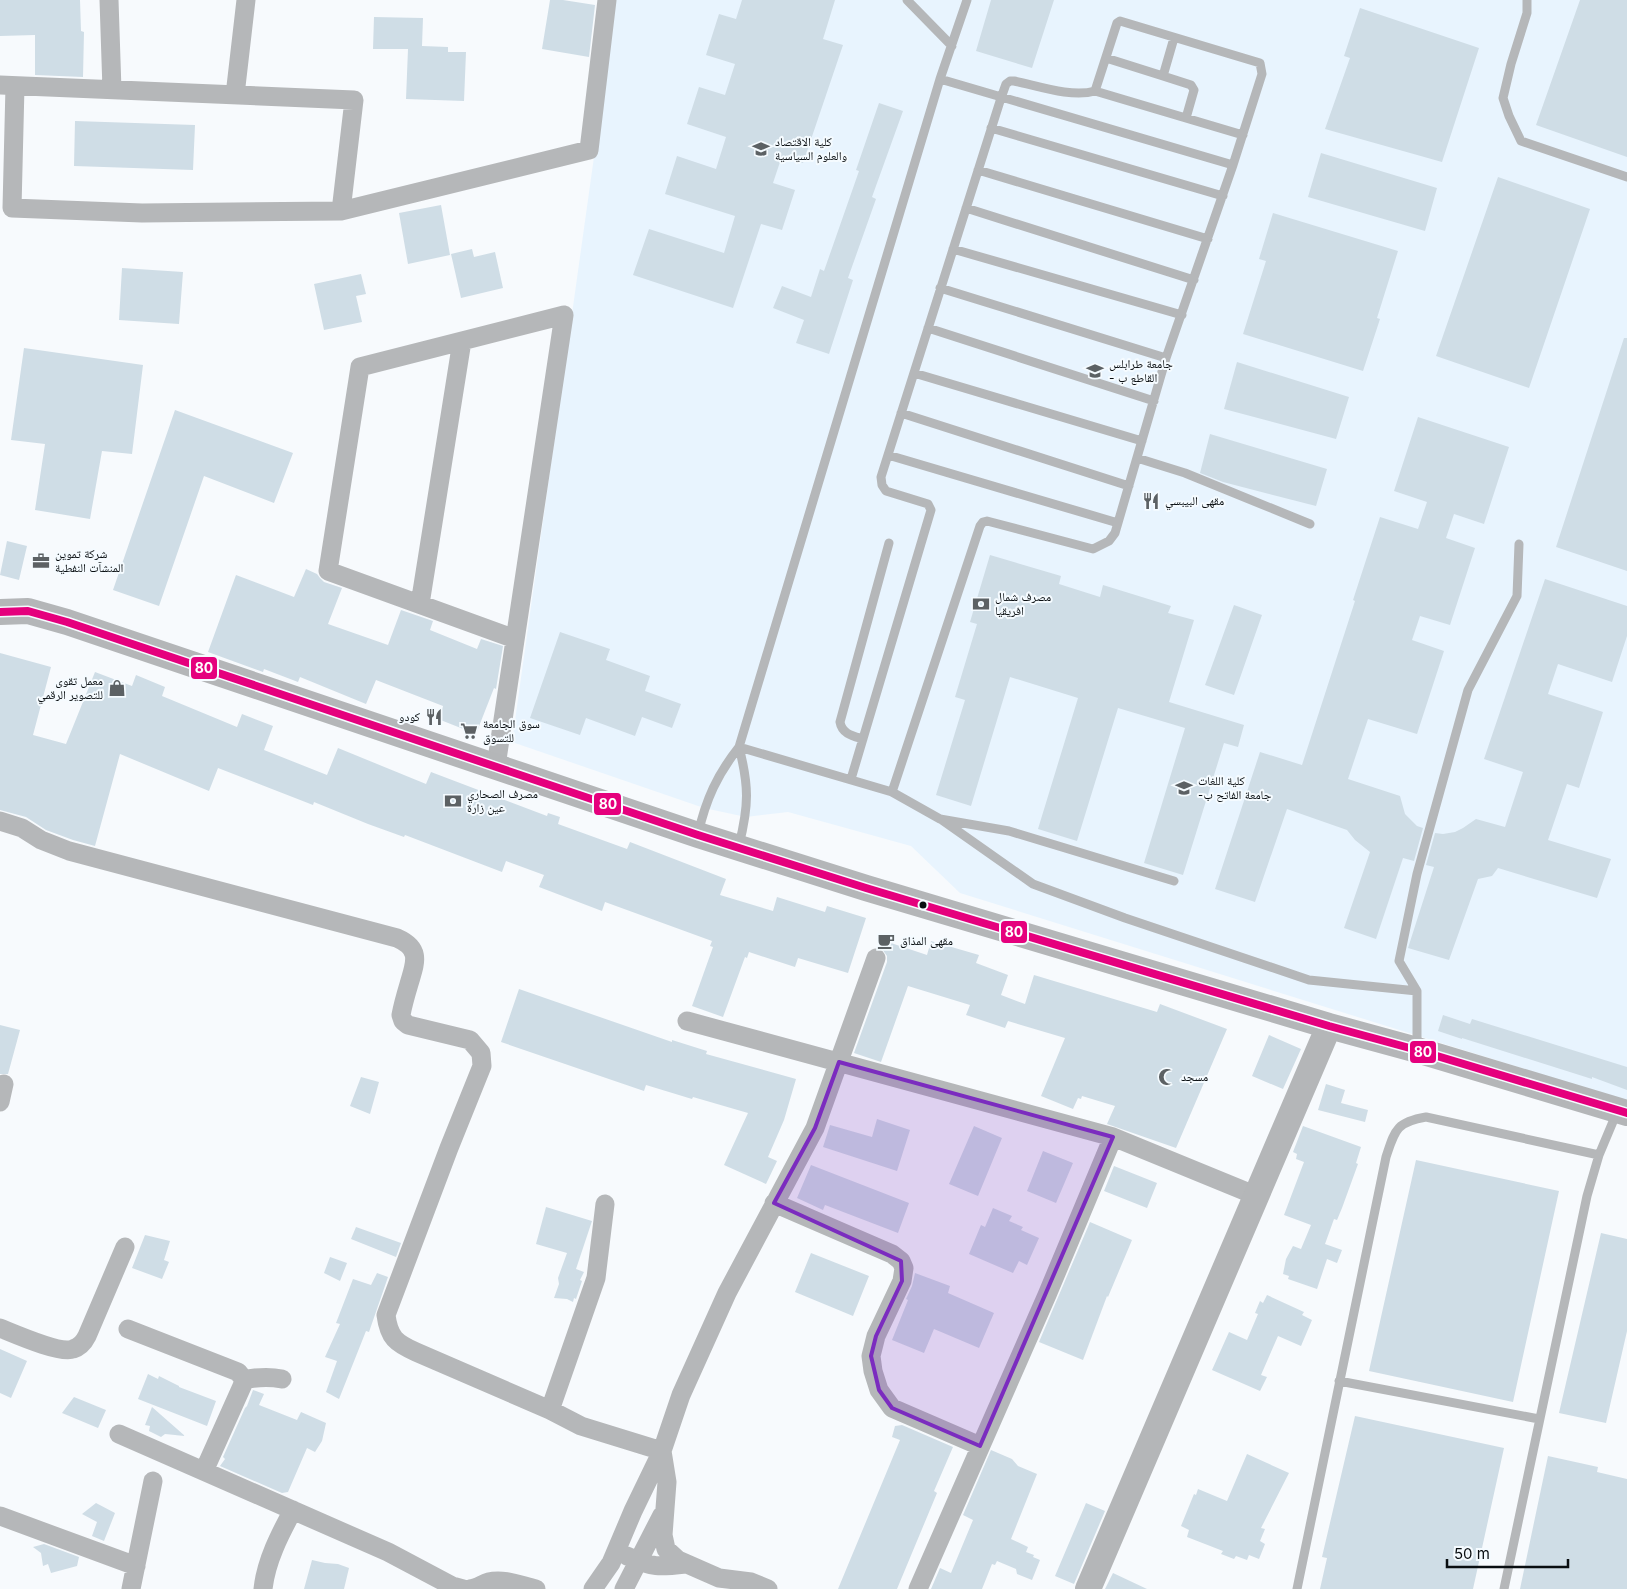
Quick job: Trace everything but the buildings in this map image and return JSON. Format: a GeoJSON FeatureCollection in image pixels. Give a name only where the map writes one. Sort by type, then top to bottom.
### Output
{"type":"FeatureCollection","features":[{"type":"Feature","properties":{"kind":"street"},"geometry":{"type":"LineString","coordinates":[[109,0],[112,90]]}},
{"type":"Feature","properties":{"kind":"street"},"geometry":{"type":"LineString","coordinates":[[235,95],[246,0]]}},
{"type":"Feature","properties":{"kind":"street"},"geometry":{"type":"LineString","coordinates":[[341,211],[354,100],[8,85],[12,208],[142,213],[341,211],[589,150],[607,0]]}},
{"type":"Feature","properties":{"kind":"street"},"geometry":{"type":"LineString","coordinates":[[496,766],[564,314],[360,367],[328,571],[515,639]]}},
{"type":"Feature","properties":{"kind":"street"},"geometry":{"type":"LineString","coordinates":[[420,604],[462,341]]}},
{"type":"Feature","properties":{"kind":"street"},"geometry":{"type":"LineString","coordinates":[[0,612],[28,612],[67,622],[738,848],[1329,1026],[1622,1111]]}},
{"type":"Feature","properties":{"kind":"street"},"geometry":{"type":"LineString","coordinates":[[0,821],[22,828],[41,840],[69,851],[397,938],[412,948],[416,960],[401,1015],[403,1021],[408,1025],[470,1040],[481,1054],[482,1066],[386,1315],[392,1337],[401,1345],[550,1410],[581,1426],[662,1451]]}},
{"type":"Feature","properties":{"kind":"street"},"geometry":{"type":"LineString","coordinates":[[593,1589],[605,1575],[617,1551],[633,1511],[662,1451],[681,1395],[727,1293],[814,1128],[876,958]]}},
{"type":"Feature","properties":{"kind":"street"},"geometry":{"type":"LineString","coordinates":[[687,1022],[1112,1137],[1258,1196]]}},
{"type":"Feature","properties":{"kind":"street"},"geometry":{"type":"LineString","coordinates":[[1088,1589],[1258,1196],[1329,1026]]}},
{"type":"Feature","properties":{"kind":"street"},"geometry":{"type":"LineString","coordinates":[[918,1589],[1046,1295],[1112,1137]]}},
{"type":"Feature","properties":{"kind":"street"},"geometry":{"type":"LineString","coordinates":[[774,1203],[892,1254],[901,1261],[904,1268],[902,1281],[876,1336],[871,1356],[879,1390],[892,1408],[980,1446]]}},
{"type":"Feature","properties":{"kind":"street"},"geometry":{"type":"LineString","coordinates":[[550,1410],[596,1278],[604,1204]]}},
{"type":"Feature","properties":{"kind":"street"},"geometry":{"type":"LineString","coordinates":[[0,1328],[58,1349],[72,1350],[78,1347],[87,1336],[125,1247]]}},
{"type":"Feature","properties":{"kind":"street"},"geometry":{"type":"LineString","coordinates":[[128,1329],[238,1372],[243,1380],[243,1384],[204,1471]]}},
{"type":"Feature","properties":{"kind":"street"},"geometry":{"type":"LineString","coordinates":[[243,1380],[263,1377],[282,1379]]}},
{"type":"Feature","properties":{"kind":"street"},"geometry":{"type":"LineString","coordinates":[[119,1434],[413,1563],[443,1581],[463,1589]]}},
{"type":"Feature","properties":{"kind":"street"},"geometry":{"type":"LineString","coordinates":[[662,1451],[666,1482],[663,1535],[666,1549],[678,1560],[719,1578],[751,1582],[768,1589]]}},
{"type":"Feature","properties":{"kind":"street"},"geometry":{"type":"LineString","coordinates":[[131,1589],[153,1481]]}},
{"type":"Feature","properties":{"kind":"street"},"geometry":{"type":"LineString","coordinates":[[624,1589],[665,1509]]}},
{"type":"Feature","properties":{"kind":"street"},"geometry":{"type":"LineString","coordinates":[[263,1589],[273,1552],[293,1510]]}},
{"type":"Feature","properties":{"kind":"street"},"geometry":{"type":"LineString","coordinates":[[0,1516],[136,1566]]}},
{"type":"Feature","properties":{"kind":"street"},"geometry":{"type":"LineString","coordinates":[[617,1551],[650,1566],[661,1567],[686,1564]]}},
{"type":"Feature","properties":{"kind":"street"},"geometry":{"type":"LineString","coordinates":[[470,1589],[480,1587],[488,1582],[500,1581],[536,1589]]}},
{"type":"Feature","properties":{"kind":"lane"},"geometry":{"type":"LineString","coordinates":[[907,0],[952,46]]}},
{"type":"Feature","properties":{"kind":"lane"},"geometry":{"type":"LineString","coordinates":[[698,835],[704,808],[713,786],[739,747],[940,79],[967,0]]}},
{"type":"Feature","properties":{"kind":"lane"},"geometry":{"type":"LineString","coordinates":[[1527,0],[1527,13],[1511,64],[1503,98],[1521,141],[1627,177]]}},
{"type":"Feature","properties":{"kind":"lane"},"geometry":{"type":"LineString","coordinates":[[892,792],[980,526],[983,522],[987,521],[1093,549],[1109,541],[1116,533],[1166,358],[1223,196],[1262,74],[1260,63],[1120,21],[1117,23],[1095,91]]}},
{"type":"Feature","properties":{"kind":"lane"},"geometry":{"type":"LineString","coordinates":[[1163,76],[1174,38]]}},
{"type":"Feature","properties":{"kind":"lane"},"geometry":{"type":"LineString","coordinates":[[1106,58],[1191,85],[1194,90],[1186,118]]}},
{"type":"Feature","properties":{"kind":"lane"},"geometry":{"type":"LineString","coordinates":[[940,79],[1233,165]]}},
{"type":"Feature","properties":{"kind":"lane"},"geometry":{"type":"LineString","coordinates":[[852,779],[931,510],[928,504],[886,491],[882,485],[881,477],[1006,84],[1010,81],[1074,94],[1095,91],[1243,135]]}},
{"type":"Feature","properties":{"kind":"lane"},"geometry":{"type":"LineString","coordinates":[[991,128],[1223,196]]}},
{"type":"Feature","properties":{"kind":"lane"},"geometry":{"type":"LineString","coordinates":[[978,170],[1208,239]]}},
{"type":"Feature","properties":{"kind":"lane"},"geometry":{"type":"LineString","coordinates":[[966,208],[1194,280]]}},
{"type":"Feature","properties":{"kind":"lane"},"geometry":{"type":"LineString","coordinates":[[953,249],[1182,315]]}},
{"type":"Feature","properties":{"kind":"lane"},"geometry":{"type":"LineString","coordinates":[[940,288],[1166,358]]}},
{"type":"Feature","properties":{"kind":"lane"},"geometry":{"type":"LineString","coordinates":[[928,328],[1154,401]]}},
{"type":"Feature","properties":{"kind":"lane"},"geometry":{"type":"LineString","coordinates":[[914,373],[1142,440]]}},
{"type":"Feature","properties":{"kind":"lane"},"geometry":{"type":"LineString","coordinates":[[901,413],[1129,486]]}},
{"type":"Feature","properties":{"kind":"lane"},"geometry":{"type":"LineString","coordinates":[[888,454],[1118,523]]}},
{"type":"Feature","properties":{"kind":"lane"},"geometry":{"type":"LineString","coordinates":[[1137,458],[1185,473],[1310,524]]}},
{"type":"Feature","properties":{"kind":"lane"},"geometry":{"type":"LineString","coordinates":[[863,739],[846,733],[841,729],[840,722],[889,543]]}},
{"type":"Feature","properties":{"kind":"lane"},"geometry":{"type":"LineString","coordinates":[[1417,1050],[1417,991],[1399,960],[1417,874],[1468,690],[1517,596],[1519,544]]}},
{"type":"Feature","properties":{"kind":"lane"},"geometry":{"type":"LineString","coordinates":[[739,747],[892,792],[940,819],[1033,884],[1125,918],[1309,980],[1417,991]]}},
{"type":"Feature","properties":{"kind":"lane"},"geometry":{"type":"LineString","coordinates":[[738,848],[746,817],[747,794],[745,770],[739,747]]}},
{"type":"Feature","properties":{"kind":"lane"},"geometry":{"type":"LineString","coordinates":[[940,819],[1009,831],[1174,882]]}},
{"type":"Feature","properties":{"kind":"lane"},"geometry":{"type":"LineString","coordinates":[[1504,1589],[1585,1206],[1599,1155],[1622,1111]]}},
{"type":"Feature","properties":{"kind":"lane"},"geometry":{"type":"LineString","coordinates":[[1298,1589],[1386,1157],[1396,1131],[1404,1123],[1426,1117],[1599,1155]]}},
{"type":"Feature","properties":{"kind":"lane"},"geometry":{"type":"LineString","coordinates":[[1339,1381],[1539,1419]]}},
{"type":"Feature","properties":{"kind":"highlighted area"},"geometry":{"type":"Polygon","coordinates":[[[839,1062],[1113,1137],[980,1446],[892,1408],[879,1390],[871,1356],[876,1336],[902,1281],[901,1261],[774,1203],[815,1128],[839,1062]]]}},
{"type":"Feature","properties":{"kind":"shaded area","name":"جامعة طرابلس - القاطع ب"},"geometry":{"type":"Polygon","coordinates":[[[616,0],[1627,0],[1627,1101],[960,893],[911,846],[788,812],[746,817],[704,808],[512,742],[616,0]]]}},
{"type":"Feature","properties":{"kind":"transit line","name":"80"},"geometry":{"type":"LineString","coordinates":[[0,612],[28,611],[67,622],[698,835],[866,888],[1627,1113]]}},
{"type":"Feature","properties":{"kind":"place","name":"كلية الاقتصاد والعلوم السياسية"},"geometry":{"type":"Point","coordinates":[761,149]}},
{"type":"Feature","properties":{"kind":"place","name":"جامعة طرابلس - القاطع ب"},"geometry":{"type":"Point","coordinates":[1095,371]}},
{"type":"Feature","properties":{"kind":"place","name":"مقهى البيبسي"},"geometry":{"type":"Point","coordinates":[1151,501]}},
{"type":"Feature","properties":{"kind":"place","name":"شركة تموين المنشآت النفطية"},"geometry":{"type":"Point","coordinates":[41,561]}},
{"type":"Feature","properties":{"kind":"place","name":"مصرف شمال افريقيا"},"geometry":{"type":"Point","coordinates":[981,604]}},
{"type":"Feature","properties":{"kind":"place","name":"معمل تقوى للتصوير الرقمي"},"geometry":{"type":"Point","coordinates":[117,688]}},
{"type":"Feature","properties":{"kind":"place","name":"كودو"},"geometry":{"type":"Point","coordinates":[434,717]}},
{"type":"Feature","properties":{"kind":"place","name":"سوق الجامعة للتسوق"},"geometry":{"type":"Point","coordinates":[469,731]}},
{"type":"Feature","properties":{"kind":"place","name":"كلية اللغات -جامعة الفاتح ب"},"geometry":{"type":"Point","coordinates":[1184,788]}},
{"type":"Feature","properties":{"kind":"place","name":"مصرف الصحاري عين زارة"},"geometry":{"type":"Point","coordinates":[453,801]}},
{"type":"Feature","properties":{"kind":"place","name":"مقهى المذاق"},"geometry":{"type":"Point","coordinates":[886,941]}},
{"type":"Feature","properties":{"kind":"place","name":"مسجد"},"geometry":{"type":"Point","coordinates":[1167,1077]}}]}
